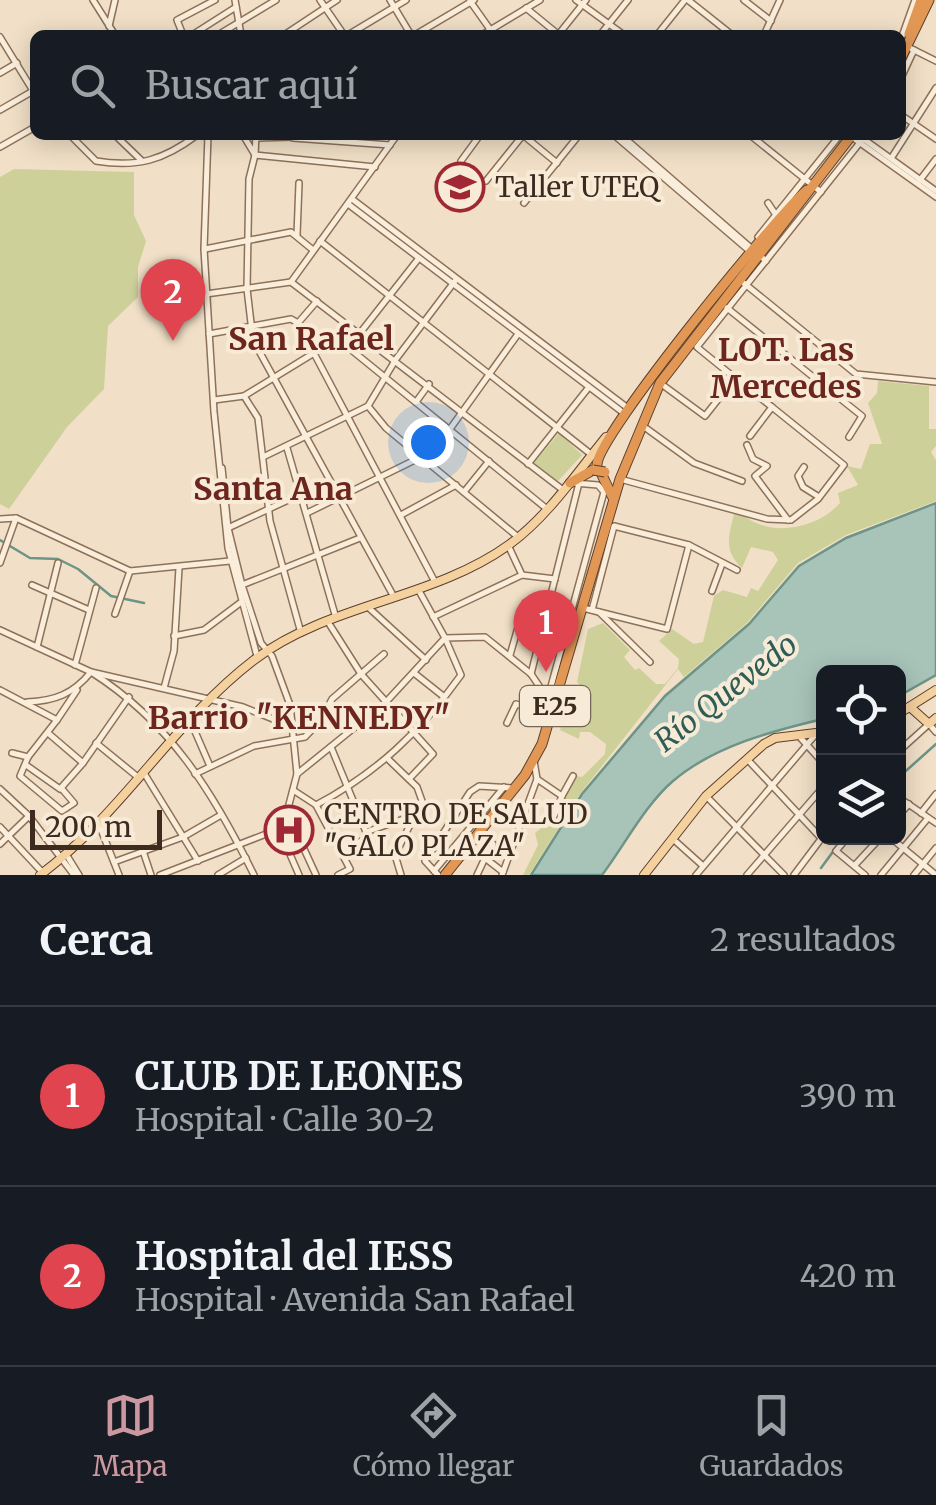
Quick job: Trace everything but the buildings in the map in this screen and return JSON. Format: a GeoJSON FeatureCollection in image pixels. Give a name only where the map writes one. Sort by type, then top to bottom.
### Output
{"type":"FeatureCollection","features":[{"type":"Feature","properties":{"kind":"highway"},"geometry":{"type":"LineString","coordinates":[[907,39],[918,0]]}},
{"type":"Feature","properties":{"kind":"highway"},"geometry":{"type":"LineString","coordinates":[[907,39],[929,0]]}},
{"type":"Feature","properties":{"kind":"highway","name":"E25"},"geometry":{"type":"LineString","coordinates":[[439,874],[534,761],[551,705],[591,610],[608,504],[651,402],[657,378],[852,140]]}},
{"type":"Feature","properties":{"kind":"highway","name":"E25"},"geometry":{"type":"LineString","coordinates":[[598,467],[599,452],[616,425],[640,394],[693,344],[743,282],[758,255]]}},
{"type":"Feature","properties":{"kind":"highway"},"geometry":{"type":"LineString","coordinates":[[640,394],[639,408],[651,402]]}},
{"type":"Feature","properties":{"kind":"highway"},"geometry":{"type":"LineString","coordinates":[[571,485],[598,467],[618,467],[636,436]]}},
{"type":"Feature","properties":{"kind":"highway"},"geometry":{"type":"LineString","coordinates":[[598,467],[612,488],[608,504]]}},
{"type":"Feature","properties":{"kind":"main road"},"geometry":{"type":"LineString","coordinates":[[41,874],[98,822],[210,698],[257,658],[302,633],[435,582],[508,546],[571,485]]}},
{"type":"Feature","properties":{"kind":"main road"},"geometry":{"type":"LineString","coordinates":[[906,709],[936,690]]}},
{"type":"Feature","properties":{"kind":"main road"},"geometry":{"type":"LineString","coordinates":[[910,707],[932,721]]}},
{"type":"Feature","properties":{"kind":"main road"},"geometry":{"type":"LineString","coordinates":[[644,875],[706,796],[746,759],[772,739],[816,733]]}},
{"type":"Feature","properties":{"kind":"street"},"geometry":{"type":"LineString","coordinates":[[93,0],[112,30]]}},
{"type":"Feature","properties":{"kind":"street"},"geometry":{"type":"LineString","coordinates":[[108,26],[115,0]]}},
{"type":"Feature","properties":{"kind":"street"},"geometry":{"type":"LineString","coordinates":[[180,30],[176,24],[179,18],[215,0]]}},
{"type":"Feature","properties":{"kind":"street"},"geometry":{"type":"LineString","coordinates":[[227,30],[276,0]]}},
{"type":"Feature","properties":{"kind":"street"},"geometry":{"type":"LineString","coordinates":[[290,30],[323,3],[337,0]]}},
{"type":"Feature","properties":{"kind":"street"},"geometry":{"type":"LineString","coordinates":[[390,0],[410,30]]}},
{"type":"Feature","properties":{"kind":"street"},"geometry":{"type":"LineString","coordinates":[[355,30],[406,0]]}},
{"type":"Feature","properties":{"kind":"street"},"geometry":{"type":"LineString","coordinates":[[496,30],[540,0]]}},
{"type":"Feature","properties":{"kind":"street"},"geometry":{"type":"LineString","coordinates":[[604,30],[628,0]]}},
{"type":"Feature","properties":{"kind":"street"},"geometry":{"type":"LineString","coordinates":[[661,30],[687,0],[726,30]]}},
{"type":"Feature","properties":{"kind":"street"},"geometry":{"type":"LineString","coordinates":[[744,0],[770,21]]}},
{"type":"Feature","properties":{"kind":"street"},"geometry":{"type":"LineString","coordinates":[[766,30],[780,0]]}},
{"type":"Feature","properties":{"kind":"street"},"geometry":{"type":"LineString","coordinates":[[422,30],[471,1],[490,30]]}},
{"type":"Feature","properties":{"kind":"street"},"geometry":{"type":"LineString","coordinates":[[561,30],[581,2],[617,30]]}},
{"type":"Feature","properties":{"kind":"street"},"geometry":{"type":"LineString","coordinates":[[323,3],[342,30]]}},
{"type":"Feature","properties":{"kind":"street"},"geometry":{"type":"LineString","coordinates":[[199,30],[236,4],[240,30]]}},
{"type":"Feature","properties":{"kind":"street"},"geometry":{"type":"LineString","coordinates":[[526,8],[552,30]]}},
{"type":"Feature","properties":{"kind":"street"},"geometry":{"type":"LineString","coordinates":[[0,36],[30,86]]}},
{"type":"Feature","properties":{"kind":"street"},"geometry":{"type":"LineString","coordinates":[[907,39],[936,62]]}},
{"type":"Feature","properties":{"kind":"street"},"geometry":{"type":"LineString","coordinates":[[0,72],[17,63]]}},
{"type":"Feature","properties":{"kind":"street"},"geometry":{"type":"LineString","coordinates":[[906,138],[936,88]]}},
{"type":"Feature","properties":{"kind":"street"},"geometry":{"type":"LineString","coordinates":[[0,110],[30,95]]}},
{"type":"Feature","properties":{"kind":"street"},"geometry":{"type":"LineString","coordinates":[[906,118],[936,140]]}},
{"type":"Feature","properties":{"kind":"street"},"geometry":{"type":"LineString","coordinates":[[0,147],[30,130]]}},
{"type":"Feature","properties":{"kind":"street"},"geometry":{"type":"LineString","coordinates":[[75,140],[96,161],[144,163],[165,158],[189,140]]}},
{"type":"Feature","properties":{"kind":"street"},"geometry":{"type":"LineString","coordinates":[[120,140],[144,163]]}},
{"type":"Feature","properties":{"kind":"street"},"geometry":{"type":"LineString","coordinates":[[208,140],[210,184],[204,249],[214,400],[230,560],[257,658]]}},
{"type":"Feature","properties":{"kind":"street"},"geometry":{"type":"LineString","coordinates":[[246,140],[255,155]]}},
{"type":"Feature","properties":{"kind":"street"},"geometry":{"type":"LineString","coordinates":[[256,140],[249,179],[247,290],[255,346],[394,597]]}},
{"type":"Feature","properties":{"kind":"street"},"geometry":{"type":"LineString","coordinates":[[337,140],[391,145]]}},
{"type":"Feature","properties":{"kind":"street"},"geometry":{"type":"LineString","coordinates":[[206,294],[292,282],[394,140]]}},
{"type":"Feature","properties":{"kind":"street"},"geometry":{"type":"LineString","coordinates":[[461,161],[476,140]]}},
{"type":"Feature","properties":{"kind":"street"},"geometry":{"type":"LineString","coordinates":[[486,180],[519,140]]}},
{"type":"Feature","properties":{"kind":"street"},"geometry":{"type":"LineString","coordinates":[[529,140],[557,162]]}},
{"type":"Feature","properties":{"kind":"street"},"geometry":{"type":"LineString","coordinates":[[524,203],[575,140]]}},
{"type":"Feature","properties":{"kind":"street"},"geometry":{"type":"LineString","coordinates":[[620,140],[758,255]]}},
{"type":"Feature","properties":{"kind":"street"},"geometry":{"type":"LineString","coordinates":[[628,140],[758,255]]}},
{"type":"Feature","properties":{"kind":"street"},"geometry":{"type":"LineString","coordinates":[[756,140],[813,185],[782,208],[757,238],[758,255]]}},
{"type":"Feature","properties":{"kind":"street"},"geometry":{"type":"LineString","coordinates":[[861,140],[936,194]]}},
{"type":"Feature","properties":{"kind":"street"},"geometry":{"type":"LineString","coordinates":[[890,160],[904,140]]}},
{"type":"Feature","properties":{"kind":"street"},"geometry":{"type":"LineString","coordinates":[[255,155],[375,168]]}},
{"type":"Feature","properties":{"kind":"street"},"geometry":{"type":"LineString","coordinates":[[919,181],[936,158]]}},
{"type":"Feature","properties":{"kind":"street"},"geometry":{"type":"LineString","coordinates":[[296,235],[299,184]]}},
{"type":"Feature","properties":{"kind":"street"},"geometry":{"type":"LineString","coordinates":[[350,202],[627,412]]}},
{"type":"Feature","properties":{"kind":"street"},"geometry":{"type":"LineString","coordinates":[[350,202],[627,412]]}},
{"type":"Feature","properties":{"kind":"street"},"geometry":{"type":"LineString","coordinates":[[776,215],[768,203],[782,208]]}},
{"type":"Feature","properties":{"kind":"street"},"geometry":{"type":"LineString","coordinates":[[204,249],[285,232],[296,235],[313,250]]}},
{"type":"Feature","properties":{"kind":"street"},"geometry":{"type":"LineString","coordinates":[[320,241],[558,427],[598,467]]}},
{"type":"Feature","properties":{"kind":"street"},"geometry":{"type":"LineString","coordinates":[[360,333],[419,258]]}},
{"type":"Feature","properties":{"kind":"street"},"geometry":{"type":"LineString","coordinates":[[263,457],[368,406],[384,376],[455,281]]}},
{"type":"Feature","properties":{"kind":"street"},"geometry":{"type":"LineString","coordinates":[[292,282],[463,410],[528,464],[571,485],[602,487],[608,504],[551,705],[540,711],[516,704],[507,723]]}},
{"type":"Feature","properties":{"kind":"street"},"geometry":{"type":"LineString","coordinates":[[743,282],[856,374],[936,382]]}},
{"type":"Feature","properties":{"kind":"street"},"geometry":{"type":"LineString","coordinates":[[298,322],[317,301]]}},
{"type":"Feature","properties":{"kind":"street"},"geometry":{"type":"LineString","coordinates":[[724,306],[862,416],[849,437]]}},
{"type":"Feature","properties":{"kind":"street"},"geometry":{"type":"LineString","coordinates":[[209,334],[291,319],[298,322],[435,582]]}},
{"type":"Feature","properties":{"kind":"street"},"geometry":{"type":"LineString","coordinates":[[450,429],[519,333]]}},
{"type":"Feature","properties":{"kind":"street"},"geometry":{"type":"LineString","coordinates":[[344,344],[547,509]]}},
{"type":"Feature","properties":{"kind":"street"},"geometry":{"type":"LineString","coordinates":[[620,479],[767,519],[788,520],[819,497],[844,464],[693,344]]}},
{"type":"Feature","properties":{"kind":"street"},"geometry":{"type":"LineString","coordinates":[[214,400],[244,396],[314,353]]}},
{"type":"Feature","properties":{"kind":"street"},"geometry":{"type":"LineString","coordinates":[[657,378],[705,416],[735,378]]}},
{"type":"Feature","properties":{"kind":"street"},"geometry":{"type":"LineString","coordinates":[[416,402],[429,384]]}},
{"type":"Feature","properties":{"kind":"street"},"geometry":{"type":"LineString","coordinates":[[528,464],[590,387]]}},
{"type":"Feature","properties":{"kind":"street"},"geometry":{"type":"LineString","coordinates":[[244,396],[258,418],[269,507],[282,569],[302,633]]}},
{"type":"Feature","properties":{"kind":"street"},"geometry":{"type":"LineString","coordinates":[[160,875],[279,829],[297,774],[294,727],[242,584],[228,528],[214,400]]}},
{"type":"Feature","properties":{"kind":"street"},"geometry":{"type":"LineString","coordinates":[[368,406],[518,537]]}},
{"type":"Feature","properties":{"kind":"street"},"geometry":{"type":"LineString","coordinates":[[750,436],[772,407]]}},
{"type":"Feature","properties":{"kind":"street"},"geometry":{"type":"LineString","coordinates":[[640,424],[694,464],[742,482]]}},
{"type":"Feature","properties":{"kind":"street"},"geometry":{"type":"LineString","coordinates":[[747,446],[753,459],[767,466],[755,476],[788,520]]}},
{"type":"Feature","properties":{"kind":"street"},"geometry":{"type":"LineString","coordinates":[[286,447],[308,513],[332,620],[361,674],[432,754],[409,778]]}},
{"type":"Feature","properties":{"kind":"street"},"geometry":{"type":"LineString","coordinates":[[308,513],[422,456]]}},
{"type":"Feature","properties":{"kind":"street"},"geometry":{"type":"LineString","coordinates":[[464,492],[489,461]]}},
{"type":"Feature","properties":{"kind":"street"},"geometry":{"type":"LineString","coordinates":[[804,467],[798,476],[803,487],[819,497]]}},
{"type":"Feature","properties":{"kind":"street"},"geometry":{"type":"LineString","coordinates":[[400,516],[456,485]]}},
{"type":"Feature","properties":{"kind":"street"},"geometry":{"type":"LineString","coordinates":[[532,674],[556,579],[571,485]]}},
{"type":"Feature","properties":{"kind":"street"},"geometry":{"type":"LineString","coordinates":[[228,528],[301,494]]}},
{"type":"Feature","properties":{"kind":"street"},"geometry":{"type":"LineString","coordinates":[[0,519],[16,518],[130,572],[230,560]]}},
{"type":"Feature","properties":{"kind":"street"},"geometry":{"type":"LineString","coordinates":[[0,563],[16,518]]}},
{"type":"Feature","properties":{"kind":"street"},"geometry":{"type":"LineString","coordinates":[[591,610],[614,526],[720,558],[722,564],[712,591]]}},
{"type":"Feature","properties":{"kind":"street"},"geometry":{"type":"LineString","coordinates":[[242,584],[361,537]]}},
{"type":"Feature","properties":{"kind":"street"},"geometry":{"type":"LineString","coordinates":[[508,546],[522,574]]}},
{"type":"Feature","properties":{"kind":"street"},"geometry":{"type":"LineString","coordinates":[[591,610],[667,629],[689,546]]}},
{"type":"Feature","properties":{"kind":"street"},"geometry":{"type":"LineString","coordinates":[[37,647],[58,563]]}},
{"type":"Feature","properties":{"kind":"street"},"geometry":{"type":"LineString","coordinates":[[722,564],[737,570]]}},
{"type":"Feature","properties":{"kind":"street"},"geometry":{"type":"LineString","coordinates":[[164,688],[174,636],[178,567]]}},
{"type":"Feature","properties":{"kind":"street"},"geometry":{"type":"LineString","coordinates":[[116,614],[130,572]]}},
{"type":"Feature","properties":{"kind":"street"},"geometry":{"type":"LineString","coordinates":[[433,617],[522,574],[556,579]]}},
{"type":"Feature","properties":{"kind":"street"},"geometry":{"type":"LineString","coordinates":[[32,586],[89,610]]}},
{"type":"Feature","properties":{"kind":"street"},"geometry":{"type":"LineString","coordinates":[[75,664],[96,588]]}},
{"type":"Feature","properties":{"kind":"street"},"geometry":{"type":"LineString","coordinates":[[316,804],[389,760],[415,734],[461,672],[418,588]]}},
{"type":"Feature","properties":{"kind":"street"},"geometry":{"type":"LineString","coordinates":[[174,636],[204,630],[240,603]]}},
{"type":"Feature","properties":{"kind":"street"},"geometry":{"type":"LineString","coordinates":[[510,654],[525,603]]}},
{"type":"Feature","properties":{"kind":"street"},"geometry":{"type":"LineString","coordinates":[[368,607],[426,660]]}},
{"type":"Feature","properties":{"kind":"street"},"geometry":{"type":"LineString","coordinates":[[591,610],[650,662]]}},
{"type":"Feature","properties":{"kind":"street"},"geometry":{"type":"LineString","coordinates":[[0,630],[75,664],[130,696],[174,738],[222,814],[254,875]]}},
{"type":"Feature","properties":{"kind":"street"},"geometry":{"type":"LineString","coordinates":[[297,774],[386,702],[445,638],[485,636],[532,674],[551,705]]}},
{"type":"Feature","properties":{"kind":"street"},"geometry":{"type":"LineString","coordinates":[[195,774],[254,746],[314,729],[332,699],[384,654]]}},
{"type":"Feature","properties":{"kind":"street"},"geometry":{"type":"LineString","coordinates":[[90,672],[210,698],[294,727]]}},
{"type":"Feature","properties":{"kind":"street"},"geometry":{"type":"LineString","coordinates":[[25,764],[62,789],[74,803],[62,811],[20,776],[25,764],[28,757],[90,672]]}},
{"type":"Feature","properties":{"kind":"street"},"geometry":{"type":"LineString","coordinates":[[414,674],[443,696]]}},
{"type":"Feature","properties":{"kind":"street"},"geometry":{"type":"LineString","coordinates":[[0,690],[57,720]]}},
{"type":"Feature","properties":{"kind":"street"},"geometry":{"type":"LineString","coordinates":[[28,702],[50,701],[77,690]]}},
{"type":"Feature","properties":{"kind":"street"},"geometry":{"type":"LineString","coordinates":[[62,789],[130,696]]}},
{"type":"Feature","properties":{"kind":"street"},"geometry":{"type":"LineString","coordinates":[[190,720],[210,766]]}},
{"type":"Feature","properties":{"kind":"street"},"geometry":{"type":"LineString","coordinates":[[906,745],[932,721],[936,732]]}},
{"type":"Feature","properties":{"kind":"street"},"geometry":{"type":"LineString","coordinates":[[48,733],[83,763]]}},
{"type":"Feature","properties":{"kind":"street"},"geometry":{"type":"LineString","coordinates":[[798,736],[816,756]]}},
{"type":"Feature","properties":{"kind":"street"},"geometry":{"type":"LineString","coordinates":[[696,875],[816,736]]}},
{"type":"Feature","properties":{"kind":"street"},"geometry":{"type":"LineString","coordinates":[[96,743],[142,776],[198,861]]}},
{"type":"Feature","properties":{"kind":"street"},"geometry":{"type":"LineString","coordinates":[[332,747],[366,832],[366,839],[340,851]]}},
{"type":"Feature","properties":{"kind":"street"},"geometry":{"type":"LineString","coordinates":[[12,753],[28,757]]}},
{"type":"Feature","properties":{"kind":"street"},"geometry":{"type":"LineString","coordinates":[[746,759],[816,832]]}},
{"type":"Feature","properties":{"kind":"street"},"geometry":{"type":"LineString","coordinates":[[389,760],[409,778],[422,800],[395,856],[401,875]]}},
{"type":"Feature","properties":{"kind":"street"},"geometry":{"type":"LineString","coordinates":[[485,858],[503,874],[537,779],[534,761]]}},
{"type":"Feature","properties":{"kind":"street"},"geometry":{"type":"LineString","coordinates":[[554,816],[573,776]]}},
{"type":"Feature","properties":{"kind":"street"},"geometry":{"type":"LineString","coordinates":[[537,779],[562,796]]}},
{"type":"Feature","properties":{"kind":"street"},"geometry":{"type":"LineString","coordinates":[[439,874],[425,862],[470,792],[479,786],[510,788]]}},
{"type":"Feature","properties":{"kind":"street"},"geometry":{"type":"LineString","coordinates":[[0,789],[65,855],[76,875]]}},
{"type":"Feature","properties":{"kind":"street"},"geometry":{"type":"LineString","coordinates":[[293,790],[316,804],[351,872],[338,875]]}},
{"type":"Feature","properties":{"kind":"street"},"geometry":{"type":"LineString","coordinates":[[921,813],[936,794]]}},
{"type":"Feature","properties":{"kind":"street"},"geometry":{"type":"LineString","coordinates":[[747,875],[816,795]]}},
{"type":"Feature","properties":{"kind":"street"},"geometry":{"type":"LineString","coordinates":[[706,796],[784,875]]}},
{"type":"Feature","properties":{"kind":"street"},"geometry":{"type":"LineString","coordinates":[[906,802],[936,823]]}},
{"type":"Feature","properties":{"kind":"street"},"geometry":{"type":"LineString","coordinates":[[906,807],[909,804]]}},
{"type":"Feature","properties":{"kind":"street"},"geometry":{"type":"LineString","coordinates":[[287,812],[316,875]]}},
{"type":"Feature","properties":{"kind":"street"},"geometry":{"type":"LineString","coordinates":[[114,862],[183,837],[222,814]]}},
{"type":"Feature","properties":{"kind":"street"},"geometry":{"type":"LineString","coordinates":[[366,832],[415,814]]}},
{"type":"Feature","properties":{"kind":"street"},"geometry":{"type":"LineString","coordinates":[[0,844],[29,816]]}},
{"type":"Feature","properties":{"kind":"street"},"geometry":{"type":"LineString","coordinates":[[881,875],[928,818]]}},
{"type":"Feature","properties":{"kind":"street"},"geometry":{"type":"LineString","coordinates":[[98,822],[119,875]]}},
{"type":"Feature","properties":{"kind":"street"},"geometry":{"type":"LineString","coordinates":[[0,826],[41,874]]}},
{"type":"Feature","properties":{"kind":"street"},"geometry":{"type":"LineString","coordinates":[[279,829],[299,875]]}},
{"type":"Feature","properties":{"kind":"street"},"geometry":{"type":"LineString","coordinates":[[671,838],[703,866]]}},
{"type":"Feature","properties":{"kind":"street"},"geometry":{"type":"LineString","coordinates":[[477,875],[493,844]]}},
{"type":"Feature","properties":{"kind":"street"},"geometry":{"type":"LineString","coordinates":[[794,875],[816,845]]}},
{"type":"Feature","properties":{"kind":"street"},"geometry":{"type":"LineString","coordinates":[[841,845],[836,851],[865,875]]}},
{"type":"Feature","properties":{"kind":"street"},"geometry":{"type":"LineString","coordinates":[[854,866],[874,845]]}},
{"type":"Feature","properties":{"kind":"street"},"geometry":{"type":"LineString","coordinates":[[899,845],[936,875]]}},
{"type":"Feature","properties":{"kind":"street"},"geometry":{"type":"LineString","coordinates":[[914,875],[936,848]]}},
{"type":"Feature","properties":{"kind":"street"},"geometry":{"type":"LineString","coordinates":[[143,853],[152,875]]}},
{"type":"Feature","properties":{"kind":"street"},"geometry":{"type":"LineString","coordinates":[[218,875],[246,858]]}},
{"type":"Feature","properties":{"kind":"street"},"geometry":{"type":"LineString","coordinates":[[182,867],[186,875]]}},
{"type":"Feature","properties":{"kind":"green space"},"geometry":{"type":"Polygon","coordinates":[[[14,169],[134,172],[134,215],[146,241],[138,267],[138,297],[108,326],[104,389],[67,427],[9,509],[0,504],[0,177],[14,169]]]}},
{"type":"Feature","properties":{"kind":"green space"},"geometry":{"type":"Polygon","coordinates":[[[878,381],[929,386],[929,429],[936,429],[936,446],[931,452],[936,460],[936,501],[846,535],[798,563],[747,623],[684,677],[678,669],[580,794],[529,875],[523,875],[538,845],[535,833],[557,815],[551,806],[553,802],[562,806],[575,776],[582,777],[605,754],[606,744],[590,732],[580,732],[579,739],[560,730],[568,699],[576,700],[585,691],[577,682],[588,629],[603,623],[630,650],[624,657],[635,670],[639,668],[656,684],[665,684],[678,668],[679,659],[659,641],[672,629],[694,644],[703,642],[714,596],[723,590],[747,597],[751,588],[758,591],[778,560],[773,552],[751,547],[742,568],[730,549],[734,513],[767,526],[801,526],[832,511],[840,503],[838,493],[858,485],[847,466],[861,469],[870,444],[882,444],[868,403],[877,393],[878,381]]]}},
{"type":"Feature","properties":{"kind":"green space"},"geometry":{"type":"Polygon","coordinates":[[[559,433],[582,455],[558,481],[534,463],[559,433]]]}},
{"type":"Feature","properties":{"kind":"water","name":"Río Quevedo"},"geometry":{"type":"Polygon","coordinates":[[[936,503],[936,675],[906,692],[906,665],[816,665],[816,721],[744,741],[689,769],[653,802],[602,875],[531,875],[582,794],[665,696],[749,624],[799,566],[846,538],[936,503]]]}},
{"type":"Feature","properties":{"kind":"waterway"},"geometry":{"type":"LineString","coordinates":[[0,540],[30,558],[58,559],[78,569],[111,596],[144,603]]}},
{"type":"Feature","properties":{"kind":"waterway"},"geometry":{"type":"LineString","coordinates":[[906,771],[936,744]]}},
{"type":"Feature","properties":{"kind":"waterway"},"geometry":{"type":"LineString","coordinates":[[821,868],[838,845]]}},
{"type":"Feature","properties":{"kind":"place","name":"Taller UTEQ"},"geometry":{"type":"Point","coordinates":[460,187]}},
{"type":"Feature","properties":{"kind":"place","name":"Hospital del IESS"},"geometry":{"type":"Point","coordinates":[173,341]}},
{"type":"Feature","properties":{"kind":"place","name":"CLUB DE LEONES"},"geometry":{"type":"Point","coordinates":[546,672]}},
{"type":"Feature","properties":{"kind":"place","name":"CENTRO DE SALUD \"GALO PLAZA\""},"geometry":{"type":"Point","coordinates":[289,830]}},
{"type":"Feature","properties":{"kind":"district","name":"San Rafael"},"geometry":{"type":"Point","coordinates":[311,339]}},
{"type":"Feature","properties":{"kind":"district","name":"LOT. Las Mercedes"},"geometry":{"type":"Point","coordinates":[786,368]}},
{"type":"Feature","properties":{"kind":"district","name":"Santa Ana"},"geometry":{"type":"Point","coordinates":[273,489]}},
{"type":"Feature","properties":{"kind":"district","name":"Barrio \"KENNEDY\""},"geometry":{"type":"Point","coordinates":[299,718]}}]}
